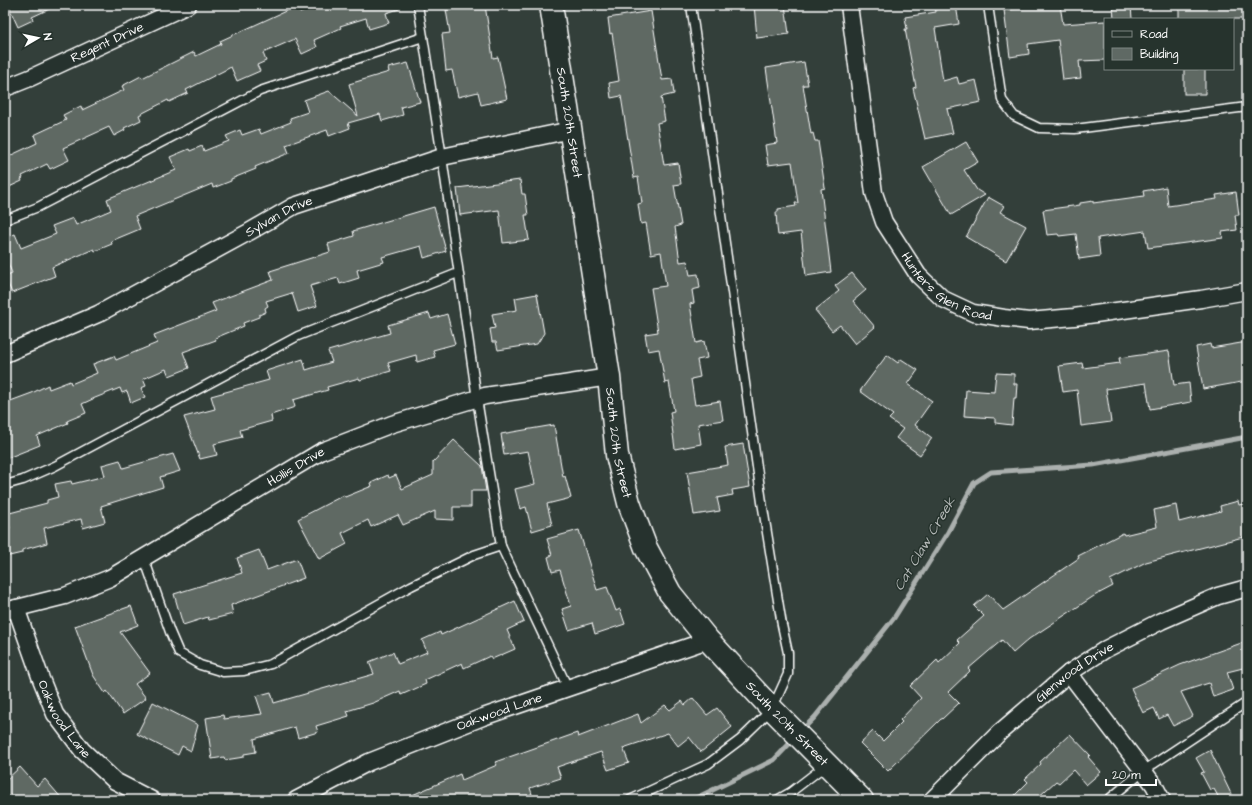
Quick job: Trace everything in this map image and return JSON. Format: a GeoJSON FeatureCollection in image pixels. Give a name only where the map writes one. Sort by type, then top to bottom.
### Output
{"type":"FeatureCollection","features":[{"type":"Feature","properties":{"kind":"street","name":"Regent Drive"},"geometry":{"type":"LineString","coordinates":[[5,88],[30,78],[188,5]]}},
{"type":"Feature","properties":{"kind":"street","name":"South 20th Street"},"geometry":{"type":"LineString","coordinates":[[551,5],[572,130],[609,377],[617,455],[629,503],[644,541],[670,593],[708,640],[778,715],[862,800]]}},
{"type":"Feature","properties":{"kind":"street","name":"Hunters Glen Road"},"geometry":{"type":"LineString","coordinates":[[849,5],[874,192],[884,222],[918,275],[943,299],[973,313],[1029,321],[1074,317],[1247,291]]}},
{"type":"Feature","properties":{"kind":"street","name":"Sylvan Drive"},"geometry":{"type":"LineString","coordinates":[[5,354],[98,314],[294,206],[442,157],[572,130]]}},
{"type":"Feature","properties":{"kind":"street","name":"Hollis Drive"},"geometry":{"type":"LineString","coordinates":[[10,610],[65,596],[110,578],[322,451],[392,424],[485,396],[609,377]]}},
{"type":"Feature","properties":{"kind":"street","name":"Glenwood Drive"},"geometry":{"type":"LineString","coordinates":[[932,800],[1000,732],[1069,673],[1106,649],[1161,621],[1218,596],[1247,588]]}},
{"type":"Feature","properties":{"kind":"street","name":"Oakwood Lane"},"geometry":{"type":"LineString","coordinates":[[10,610],[55,714],[82,750],[115,781],[152,800]]}},
{"type":"Feature","properties":{"kind":"street","name":"Oakwood Lane"},"geometry":{"type":"LineString","coordinates":[[296,800],[370,762],[483,717],[708,640]]}},
{"type":"Feature","properties":{"kind":"street"},"geometry":{"type":"LineString","coordinates":[[1069,673],[1154,785],[1162,800]]}},
{"type":"Feature","properties":{"kind":"lane"},"geometry":{"type":"LineString","coordinates":[[418,5],[442,157],[477,399],[501,546],[568,688]]}},
{"type":"Feature","properties":{"kind":"lane"},"geometry":{"type":"LineString","coordinates":[[630,800],[708,764],[740,740],[778,715],[788,674],[788,653],[762,502],[691,5]]}},
{"type":"Feature","properties":{"kind":"lane"},"geometry":{"type":"LineString","coordinates":[[988,5],[1002,100],[1014,116],[1039,128],[1075,128],[1247,107]]}},
{"type":"Feature","properties":{"kind":"lane"},"geometry":{"type":"LineString","coordinates":[[5,220],[38,206],[260,91],[423,37]]}},
{"type":"Feature","properties":{"kind":"lane"},"geometry":{"type":"LineString","coordinates":[[5,485],[23,480],[55,466],[298,336],[458,273]]}},
{"type":"Feature","properties":{"kind":"lane"},"geometry":{"type":"LineString","coordinates":[[144,558],[179,653],[200,665],[222,672],[244,670],[270,664],[411,586],[474,555],[501,546]]}},
{"type":"Feature","properties":{"kind":"lane"},"geometry":{"type":"LineString","coordinates":[[1108,800],[1143,771],[1247,702]]}},
{"type":"Feature","properties":{"kind":"lane"},"geometry":{"type":"LineString","coordinates":[[777,800],[791,792],[827,765]]}},
{"type":"Feature","properties":{"kind":"building"},"geometry":{"type":"Polygon","coordinates":[[[8,5],[58,5],[32,17],[33,20],[18,27],[8,5]]]}},
{"type":"Feature","properties":{"kind":"building"},"geometry":{"type":"Polygon","coordinates":[[[320,5],[399,5],[399,9],[386,13],[389,23],[369,29],[366,18],[340,26],[341,28],[314,40],[317,47],[302,54],[295,39],[263,53],[266,61],[257,65],[260,71],[237,81],[231,67],[186,90],[188,93],[169,102],[168,100],[139,115],[141,120],[124,128],[125,130],[114,136],[109,127],[63,148],[69,160],[50,169],[47,164],[22,176],[22,181],[5,189],[5,158],[37,143],[34,135],[66,120],[63,115],[81,106],[82,110],[124,90],[122,86],[141,76],[142,78],[194,52],[196,56],[221,44],[220,41],[297,6],[300,13],[320,5]]]}},
{"type":"Feature","properties":{"kind":"building"},"geometry":{"type":"Polygon","coordinates":[[[455,5],[485,5],[493,58],[498,57],[507,99],[481,105],[478,92],[458,97],[452,70],[446,71],[442,34],[450,33],[446,10],[456,9],[455,5]]]}},
{"type":"Feature","properties":{"kind":"building"},"geometry":{"type":"Polygon","coordinates":[[[754,5],[785,5],[789,34],[757,38],[754,5]]]}},
{"type":"Feature","properties":{"kind":"building"},"geometry":{"type":"Polygon","coordinates":[[[935,5],[956,5],[959,24],[935,28],[943,81],[957,77],[959,84],[976,80],[981,102],[947,109],[953,133],[925,139],[913,88],[916,87],[905,29],[907,29],[905,17],[936,12],[935,5]]]}},
{"type":"Feature","properties":{"kind":"building"},"geometry":{"type":"Polygon","coordinates":[[[1042,5],[1060,5],[1063,24],[1104,21],[1104,60],[1079,61],[1081,78],[1063,80],[1058,40],[1028,44],[1029,54],[1010,57],[1004,10],[1042,5]]]}},
{"type":"Feature","properties":{"kind":"building"},"geometry":{"type":"Polygon","coordinates":[[[1113,5],[1131,5],[1132,18],[1114,18],[1113,5]]]}},
{"type":"Feature","properties":{"kind":"building"},"geometry":{"type":"Polygon","coordinates":[[[1179,5],[1247,5],[1247,19],[1179,18],[1179,5]]]}},
{"type":"Feature","properties":{"kind":"building"},"geometry":{"type":"Polygon","coordinates":[[[651,11],[662,80],[672,79],[674,94],[661,97],[665,121],[657,123],[664,165],[678,163],[681,184],[674,185],[681,225],[675,227],[680,262],[687,261],[690,275],[698,274],[700,288],[692,290],[694,303],[690,304],[696,343],[704,341],[707,358],[697,360],[700,377],[691,379],[695,405],[720,401],[723,420],[698,424],[701,444],[675,449],[670,412],[674,411],[669,382],[665,383],[659,349],[648,351],[645,334],[658,332],[651,288],[666,286],[661,252],[651,254],[646,223],[641,224],[638,204],[642,203],[638,177],[634,178],[621,96],[611,98],[609,83],[619,81],[612,33],[610,34],[608,18],[651,11]]]}},
{"type":"Feature","properties":{"kind":"building"},"geometry":{"type":"Polygon","coordinates":[[[804,62],[808,85],[803,85],[811,134],[813,133],[815,141],[818,141],[825,188],[821,189],[831,272],[806,276],[801,232],[778,235],[777,227],[776,212],[778,212],[778,209],[796,206],[795,203],[798,203],[792,162],[768,165],[765,145],[777,143],[766,68],[804,62]]]}},
{"type":"Feature","properties":{"kind":"building"},"geometry":{"type":"Polygon","coordinates":[[[408,63],[420,102],[401,107],[403,115],[382,121],[380,114],[348,123],[350,128],[329,136],[327,130],[286,145],[289,153],[255,167],[256,169],[231,179],[231,181],[213,188],[212,184],[135,216],[140,229],[111,241],[112,244],[95,251],[94,249],[52,267],[55,276],[12,293],[5,277],[12,273],[5,256],[5,238],[15,234],[21,248],[56,234],[52,226],[73,218],[76,225],[111,210],[107,199],[176,170],[170,157],[189,149],[190,151],[202,146],[204,151],[229,141],[226,136],[240,130],[242,135],[259,129],[261,134],[291,122],[290,118],[308,112],[304,100],[329,91],[358,116],[349,84],[389,72],[388,68],[408,63]]]}},
{"type":"Feature","properties":{"kind":"building"},"geometry":{"type":"Polygon","coordinates":[[[1184,70],[1205,70],[1205,94],[1184,94],[1184,70]]]}},
{"type":"Feature","properties":{"kind":"building"},"geometry":{"type":"Polygon","coordinates":[[[966,142],[978,162],[964,170],[977,190],[985,195],[951,215],[923,167],[966,142]]]}},
{"type":"Feature","properties":{"kind":"building"},"geometry":{"type":"Polygon","coordinates":[[[520,180],[522,194],[525,194],[528,215],[525,215],[529,240],[503,243],[499,210],[460,215],[457,188],[520,180]]]}},
{"type":"Feature","properties":{"kind":"building"},"geometry":{"type":"Polygon","coordinates":[[[1166,187],[1168,206],[1217,199],[1216,195],[1236,192],[1239,215],[1235,215],[1237,230],[1222,232],[1223,238],[1148,248],[1145,231],[1098,238],[1100,256],[1079,259],[1076,234],[1059,236],[1058,234],[1047,235],[1043,210],[1080,205],[1080,203],[1093,201],[1093,203],[1144,196],[1143,191],[1166,187]]]}},
{"type":"Feature","properties":{"kind":"building"},"geometry":{"type":"Polygon","coordinates":[[[988,197],[1004,206],[1000,212],[1026,226],[1006,261],[966,237],[988,197]]]}},
{"type":"Feature","properties":{"kind":"building"},"geometry":{"type":"Polygon","coordinates":[[[434,207],[446,251],[424,258],[421,246],[382,257],[384,262],[357,270],[359,278],[340,284],[338,278],[310,286],[317,306],[298,312],[292,293],[266,301],[268,306],[265,308],[266,312],[259,315],[259,317],[243,323],[244,326],[215,338],[216,340],[183,352],[189,368],[169,376],[166,369],[143,379],[146,386],[141,388],[145,397],[131,403],[127,391],[122,393],[120,388],[95,398],[82,404],[86,413],[67,421],[68,423],[37,436],[40,445],[5,459],[5,403],[32,393],[48,385],[49,389],[70,381],[71,384],[97,373],[93,364],[114,356],[116,360],[157,343],[154,335],[216,311],[212,303],[273,280],[270,271],[330,252],[328,244],[354,236],[353,231],[434,207]]]}},
{"type":"Feature","properties":{"kind":"building"},"geometry":{"type":"Polygon","coordinates":[[[852,273],[866,290],[853,301],[875,327],[855,344],[840,325],[832,331],[815,310],[839,291],[835,286],[852,273]]]}},
{"type":"Feature","properties":{"kind":"building"},"geometry":{"type":"Polygon","coordinates":[[[537,294],[544,333],[537,344],[498,350],[496,342],[492,342],[490,329],[495,328],[492,314],[517,310],[515,298],[537,294]]]}},
{"type":"Feature","properties":{"kind":"building"},"geometry":{"type":"Polygon","coordinates":[[[429,313],[431,319],[447,314],[455,344],[433,350],[435,357],[417,362],[416,355],[388,363],[391,371],[360,380],[359,378],[327,387],[328,390],[293,400],[295,407],[271,415],[272,421],[240,430],[242,437],[214,444],[217,455],[200,459],[184,417],[215,409],[211,396],[269,380],[266,371],[303,359],[306,370],[332,362],[328,351],[390,333],[388,325],[429,313]]]}},
{"type":"Feature","properties":{"kind":"building"},"geometry":{"type":"Polygon","coordinates":[[[1247,342],[1247,381],[1203,389],[1196,347],[1210,344],[1211,348],[1247,342]]]}},
{"type":"Feature","properties":{"kind":"building"},"geometry":{"type":"Polygon","coordinates":[[[1169,351],[1174,385],[1189,383],[1191,402],[1150,409],[1146,383],[1106,389],[1111,422],[1081,426],[1077,390],[1063,392],[1059,366],[1082,363],[1083,368],[1120,363],[1119,358],[1169,351]]]}},
{"type":"Feature","properties":{"kind":"building"},"geometry":{"type":"Polygon","coordinates":[[[887,355],[898,363],[901,359],[918,370],[908,384],[932,401],[915,425],[932,438],[920,455],[896,438],[903,429],[889,419],[893,415],[860,391],[887,355]]]}},
{"type":"Feature","properties":{"kind":"building"},"geometry":{"type":"Polygon","coordinates":[[[996,373],[1014,374],[1014,384],[1017,384],[1016,398],[1014,398],[1012,425],[995,423],[995,418],[964,416],[966,390],[994,392],[996,373]]]}},
{"type":"Feature","properties":{"kind":"building"},"geometry":{"type":"Polygon","coordinates":[[[554,425],[563,477],[565,476],[571,498],[547,504],[552,525],[532,531],[526,507],[520,509],[515,489],[535,484],[528,451],[504,455],[501,434],[554,425]]]}},
{"type":"Feature","properties":{"kind":"building"},"geometry":{"type":"Polygon","coordinates":[[[454,440],[482,466],[486,491],[471,491],[471,507],[453,507],[453,520],[435,519],[435,511],[403,525],[398,515],[371,527],[368,520],[342,533],[347,544],[319,559],[298,519],[344,495],[345,497],[372,486],[371,483],[388,475],[389,478],[396,475],[402,489],[433,475],[433,462],[454,440]]]}},
{"type":"Feature","properties":{"kind":"building"},"geometry":{"type":"Polygon","coordinates":[[[743,444],[750,487],[732,490],[733,495],[717,498],[720,511],[694,515],[687,472],[728,465],[725,447],[743,444]]]}},
{"type":"Feature","properties":{"kind":"building"},"geometry":{"type":"Polygon","coordinates":[[[173,454],[180,471],[160,477],[163,487],[101,506],[105,522],[83,528],[81,519],[44,528],[47,543],[22,550],[22,553],[5,557],[5,529],[10,528],[6,514],[47,503],[47,500],[58,497],[55,484],[71,481],[72,484],[105,476],[102,465],[120,460],[123,468],[173,454]]]}},
{"type":"Feature","properties":{"kind":"building"},"geometry":{"type":"Polygon","coordinates":[[[1238,501],[1239,505],[1247,503],[1247,536],[1146,562],[1110,580],[1113,586],[1094,596],[1029,639],[1013,653],[1002,640],[968,669],[970,671],[948,692],[959,703],[888,771],[860,743],[873,731],[883,741],[902,722],[900,720],[921,698],[910,686],[937,660],[939,663],[960,643],[957,640],[984,616],[974,606],[988,594],[1003,610],[1079,558],[1078,556],[1123,533],[1124,535],[1157,527],[1154,510],[1176,505],[1179,522],[1221,511],[1220,506],[1238,501]]]}},
{"type":"Feature","properties":{"kind":"building"},"geometry":{"type":"Polygon","coordinates":[[[579,530],[597,590],[607,587],[616,611],[620,609],[625,624],[595,634],[592,623],[569,630],[562,609],[571,606],[560,570],[552,572],[548,557],[552,555],[547,539],[579,530]]]}},
{"type":"Feature","properties":{"kind":"building"},"geometry":{"type":"Polygon","coordinates":[[[259,550],[267,570],[297,559],[304,578],[231,605],[233,614],[209,620],[208,617],[183,625],[174,594],[242,573],[237,558],[259,550]]]}},
{"type":"Feature","properties":{"kind":"building"},"geometry":{"type":"Polygon","coordinates":[[[515,601],[524,622],[507,630],[515,649],[492,659],[490,656],[464,668],[462,663],[425,680],[426,684],[401,695],[400,691],[373,703],[347,711],[349,716],[316,726],[318,732],[298,738],[295,727],[254,739],[256,752],[244,754],[244,757],[225,760],[224,757],[212,759],[206,718],[223,715],[224,719],[262,714],[256,696],[271,692],[274,703],[374,674],[369,662],[393,652],[398,664],[427,652],[422,640],[440,632],[441,635],[515,601]]]}},
{"type":"Feature","properties":{"kind":"building"},"geometry":{"type":"Polygon","coordinates":[[[131,606],[138,625],[120,632],[150,673],[135,684],[146,698],[123,714],[107,691],[105,693],[93,675],[75,626],[131,606]]]}},
{"type":"Feature","properties":{"kind":"building"},"geometry":{"type":"Polygon","coordinates":[[[1247,641],[1247,667],[1227,672],[1233,690],[1213,697],[1209,683],[1181,692],[1193,716],[1173,726],[1167,715],[1159,719],[1154,708],[1143,713],[1131,688],[1180,665],[1247,641]]]}},
{"type":"Feature","properties":{"kind":"building"},"geometry":{"type":"Polygon","coordinates":[[[693,698],[707,715],[717,708],[732,727],[701,752],[689,737],[678,746],[668,733],[623,748],[629,763],[608,770],[601,752],[557,767],[561,778],[530,788],[532,794],[517,800],[401,800],[460,774],[462,780],[497,765],[495,762],[577,733],[578,737],[638,714],[641,723],[665,705],[670,710],[682,701],[685,705],[693,698]]]}},
{"type":"Feature","properties":{"kind":"building"},"geometry":{"type":"Polygon","coordinates":[[[153,702],[198,725],[191,751],[182,746],[178,755],[137,734],[153,702]]]}},
{"type":"Feature","properties":{"kind":"building"},"geometry":{"type":"Polygon","coordinates":[[[1070,734],[1090,755],[1088,757],[1101,772],[1086,785],[1073,770],[1059,783],[1056,781],[1035,800],[1010,800],[1028,782],[1025,779],[1041,764],[1040,762],[1070,734]]]}},
{"type":"Feature","properties":{"kind":"building"},"geometry":{"type":"Polygon","coordinates":[[[1210,750],[1234,800],[1220,800],[1214,789],[1210,790],[1201,773],[1204,772],[1196,758],[1210,750]]]}},
{"type":"Feature","properties":{"kind":"building"},"geometry":{"type":"Polygon","coordinates":[[[20,767],[37,786],[45,779],[63,800],[5,800],[5,781],[20,767]]]}},
{"type":"Feature","properties":{"kind":"waterway","name":"Cat Claw Creek"},"geometry":{"type":"LineString","coordinates":[[801,731],[815,717],[894,618],[948,532],[974,483],[991,472],[1093,465],[1247,437]]}},
{"type":"Feature","properties":{"kind":"waterway","name":"Cat Claw Creek"},"geometry":{"type":"LineString","coordinates":[[692,800],[774,760],[794,739]]}}]}
